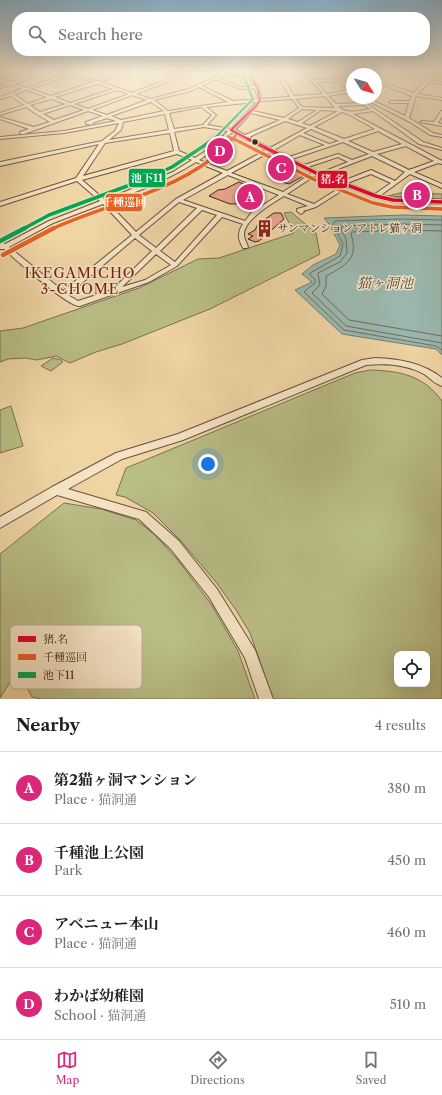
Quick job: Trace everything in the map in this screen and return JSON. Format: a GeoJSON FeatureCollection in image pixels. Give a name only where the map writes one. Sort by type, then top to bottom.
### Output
{"type":"FeatureCollection","features":[{"type":"Feature","properties":{"kind":"street"},"geometry":{"type":"LineString","coordinates":[[24,104],[54,122]]}},
{"type":"Feature","properties":{"kind":"street"},"geometry":{"type":"LineString","coordinates":[[0,114],[34,104]]}},
{"type":"Feature","properties":{"kind":"street"},"geometry":{"type":"LineString","coordinates":[[39,114],[73,104],[121,121]]}},
{"type":"Feature","properties":{"kind":"street"},"geometry":{"type":"LineString","coordinates":[[0,145],[11,138],[34,129],[106,104]]}},
{"type":"Feature","properties":{"kind":"street"},"geometry":{"type":"LineString","coordinates":[[95,126],[88,123],[141,104]]}},
{"type":"Feature","properties":{"kind":"street"},"geometry":{"type":"LineString","coordinates":[[156,104],[167,112],[173,130],[177,152]]}},
{"type":"Feature","properties":{"kind":"street"},"geometry":{"type":"LineString","coordinates":[[0,138],[64,132],[167,112],[220,104]]}},
{"type":"Feature","properties":{"kind":"street"},"geometry":{"type":"LineString","coordinates":[[221,214],[175,265],[147,281],[77,304],[63,295],[2,246],[51,222],[162,179],[196,160],[215,147],[257,104]]}},
{"type":"Feature","properties":{"kind":"street"},"geometry":{"type":"LineString","coordinates":[[297,104],[301,108]]}},
{"type":"Feature","properties":{"kind":"street"},"geometry":{"type":"LineString","coordinates":[[334,104],[338,109],[349,113],[440,162]]}},
{"type":"Feature","properties":{"kind":"street"},"geometry":{"type":"LineString","coordinates":[[245,137],[285,119],[301,108],[320,110],[338,109],[360,104]]}},
{"type":"Feature","properties":{"kind":"street"},"geometry":{"type":"LineString","coordinates":[[363,104],[422,142],[442,149]]}},
{"type":"Feature","properties":{"kind":"street"},"geometry":{"type":"LineString","coordinates":[[378,104],[412,120],[432,134],[442,136]]}},
{"type":"Feature","properties":{"kind":"street"},"geometry":{"type":"LineString","coordinates":[[407,117],[411,104]]}},
{"type":"Feature","properties":{"kind":"street"},"geometry":{"type":"LineString","coordinates":[[202,106],[214,116],[204,126]]}},
{"type":"Feature","properties":{"kind":"street"},"geometry":{"type":"LineString","coordinates":[[63,295],[178,200],[301,134],[338,109]]}},
{"type":"Feature","properties":{"kind":"street"},"geometry":{"type":"LineString","coordinates":[[299,123],[320,110]]}},
{"type":"Feature","properties":{"kind":"street"},"geometry":{"type":"LineString","coordinates":[[349,113],[373,110]]}},
{"type":"Feature","properties":{"kind":"street"},"geometry":{"type":"LineString","coordinates":[[250,112],[272,115],[312,127],[442,186]]}},
{"type":"Feature","properties":{"kind":"street"},"geometry":{"type":"LineString","coordinates":[[435,124],[442,112]]}},
{"type":"Feature","properties":{"kind":"street"},"geometry":{"type":"LineString","coordinates":[[0,118],[34,129]]}},
{"type":"Feature","properties":{"kind":"street"},"geometry":{"type":"LineString","coordinates":[[78,179],[102,142],[120,130],[121,121]]}},
{"type":"Feature","properties":{"kind":"street"},"geometry":{"type":"LineString","coordinates":[[422,122],[442,125]]}},
{"type":"Feature","properties":{"kind":"street"},"geometry":{"type":"LineString","coordinates":[[0,164],[102,142],[204,126],[231,130],[318,173],[376,196],[393,200],[442,202]]}},
{"type":"Feature","properties":{"kind":"street"},"geometry":{"type":"LineString","coordinates":[[288,159],[379,129]]}},
{"type":"Feature","properties":{"kind":"street"},"geometry":{"type":"LineString","coordinates":[[301,134],[328,146]]}},
{"type":"Feature","properties":{"kind":"street"},"geometry":{"type":"LineString","coordinates":[[245,247],[241,235],[246,223],[254,214],[318,173],[373,154],[422,142]]}},
{"type":"Feature","properties":{"kind":"street"},"geometry":{"type":"LineString","coordinates":[[0,204],[78,179],[177,152],[227,173],[314,206]]}},
{"type":"Feature","properties":{"kind":"street"},"geometry":{"type":"LineString","coordinates":[[304,166],[338,155],[352,162]]}},
{"type":"Feature","properties":{"kind":"street"},"geometry":{"type":"LineString","coordinates":[[376,196],[409,172],[440,162]]}},
{"type":"Feature","properties":{"kind":"street"},"geometry":{"type":"LineString","coordinates":[[301,212],[299,210],[314,206],[345,184],[371,172],[395,183]]}},
{"type":"Feature","properties":{"kind":"street"},"geometry":{"type":"LineString","coordinates":[[78,179],[104,202],[136,235],[175,265]]}},
{"type":"Feature","properties":{"kind":"street"},"geometry":{"type":"LineString","coordinates":[[178,200],[246,223]]}},
{"type":"Feature","properties":{"kind":"street"},"geometry":{"type":"LineString","coordinates":[[112,292],[201,208]]}},
{"type":"Feature","properties":{"kind":"street"},"geometry":{"type":"LineString","coordinates":[[0,523],[56,490],[119,456],[180,438],[365,362],[378,360],[410,365],[434,376],[442,383]]}},
{"type":"Feature","properties":{"kind":"street"},"geometry":{"type":"LineString","coordinates":[[56,490],[142,515],[175,545],[213,593],[230,620],[250,655],[266,699]]}},
{"type":"Feature","properties":{"kind":"green space"},"geometry":{"type":"Polygon","coordinates":[[[400,193],[442,194],[442,199],[388,196],[400,193]]]}},
{"type":"Feature","properties":{"kind":"green space"},"geometry":{"type":"Polygon","coordinates":[[[291,212],[316,233],[320,254],[210,309],[70,363],[56,356],[37,360],[25,358],[8,359],[0,362],[0,331],[23,328],[139,288],[198,259],[219,258],[294,233],[284,213],[291,212]]]}},
{"type":"Feature","properties":{"kind":"green space"},"geometry":{"type":"Polygon","coordinates":[[[53,358],[63,362],[51,371],[41,366],[53,358]]]}},
{"type":"Feature","properties":{"kind":"green space"},"geometry":{"type":"Polygon","coordinates":[[[370,370],[401,373],[427,385],[442,401],[442,699],[273,699],[250,633],[216,582],[180,540],[153,513],[125,497],[116,495],[126,468],[355,373],[370,370]]]}},
{"type":"Feature","properties":{"kind":"green space"},"geometry":{"type":"Polygon","coordinates":[[[11,406],[23,446],[0,453],[0,410],[11,406]]]}},
{"type":"Feature","properties":{"kind":"green space"},"geometry":{"type":"Polygon","coordinates":[[[64,503],[101,509],[136,520],[154,534],[177,559],[211,604],[238,651],[255,699],[40,699],[32,697],[28,689],[142,689],[142,625],[10,625],[10,682],[0,698],[0,554],[64,503]]]}},
{"type":"Feature","properties":{"kind":"water","name":"猫ヶ洞池"},"geometry":{"type":"Polygon","coordinates":[[[402,215],[442,216],[442,355],[436,349],[342,334],[295,290],[312,282],[302,274],[313,265],[336,254],[340,245],[329,224],[324,218],[402,215]]]}},
{"type":"Feature","properties":{"kind":"building"},"geometry":{"type":"Polygon","coordinates":[[[284,163],[292,166],[287,168],[307,174],[289,184],[279,181],[284,177],[269,172],[284,163]]]}},
{"type":"Feature","properties":{"kind":"building"},"geometry":{"type":"Polygon","coordinates":[[[239,182],[253,188],[256,203],[230,204],[209,196],[218,190],[225,189],[239,182]]]}},
{"type":"Feature","properties":{"kind":"building","name":"サンマンション アトレ猫ヶ洞"},"geometry":{"type":"Polygon","coordinates":[[[274,213],[281,213],[284,219],[259,241],[255,242],[248,239],[253,236],[248,234],[255,230],[258,224],[274,213]]]}},
{"type":"Feature","properties":{"kind":"transit line","name":"池下11"},"geometry":{"type":"LineString","coordinates":[[0,241],[49,215],[138,182],[172,167],[211,142],[248,104]]}},
{"type":"Feature","properties":{"kind":"transit line","name":"猪.名"},"geometry":{"type":"LineString","coordinates":[[231,130],[258,104]]}},
{"type":"Feature","properties":{"kind":"transit line","name":"猪.名"},"geometry":{"type":"LineString","coordinates":[[231,130],[316,173],[376,196],[393,200],[442,202]]}},
{"type":"Feature","properties":{"kind":"transit line","name":"千種巡回"},"geometry":{"type":"LineString","coordinates":[[3,255],[54,228],[143,195],[178,179],[210,160],[236,135]]}},
{"type":"Feature","properties":{"kind":"transit line","name":"千種巡回"},"geometry":{"type":"LineString","coordinates":[[228,136],[313,179],[373,203],[392,207],[442,209]]}},
{"type":"Feature","properties":{"kind":"place","name":"わかば幼稚園"},"geometry":{"type":"Point","coordinates":[220,151]}},
{"type":"Feature","properties":{"kind":"place","name":"アベニュー本山"},"geometry":{"type":"Point","coordinates":[281,168]}},
{"type":"Feature","properties":{"kind":"place","name":"千種池上公園"},"geometry":{"type":"Point","coordinates":[417,195]}},
{"type":"Feature","properties":{"kind":"place","name":"第2猫ヶ洞マンション"},"geometry":{"type":"Point","coordinates":[250,197]}},
{"type":"Feature","properties":{"kind":"place","name":"サンマンション アトレ猫ヶ洞"},"geometry":{"type":"Point","coordinates":[264,228]}},
{"type":"Feature","properties":{"kind":"district","name":"IKEGAMICHO 3-CHOME"},"geometry":{"type":"Point","coordinates":[80,282]}}]}
